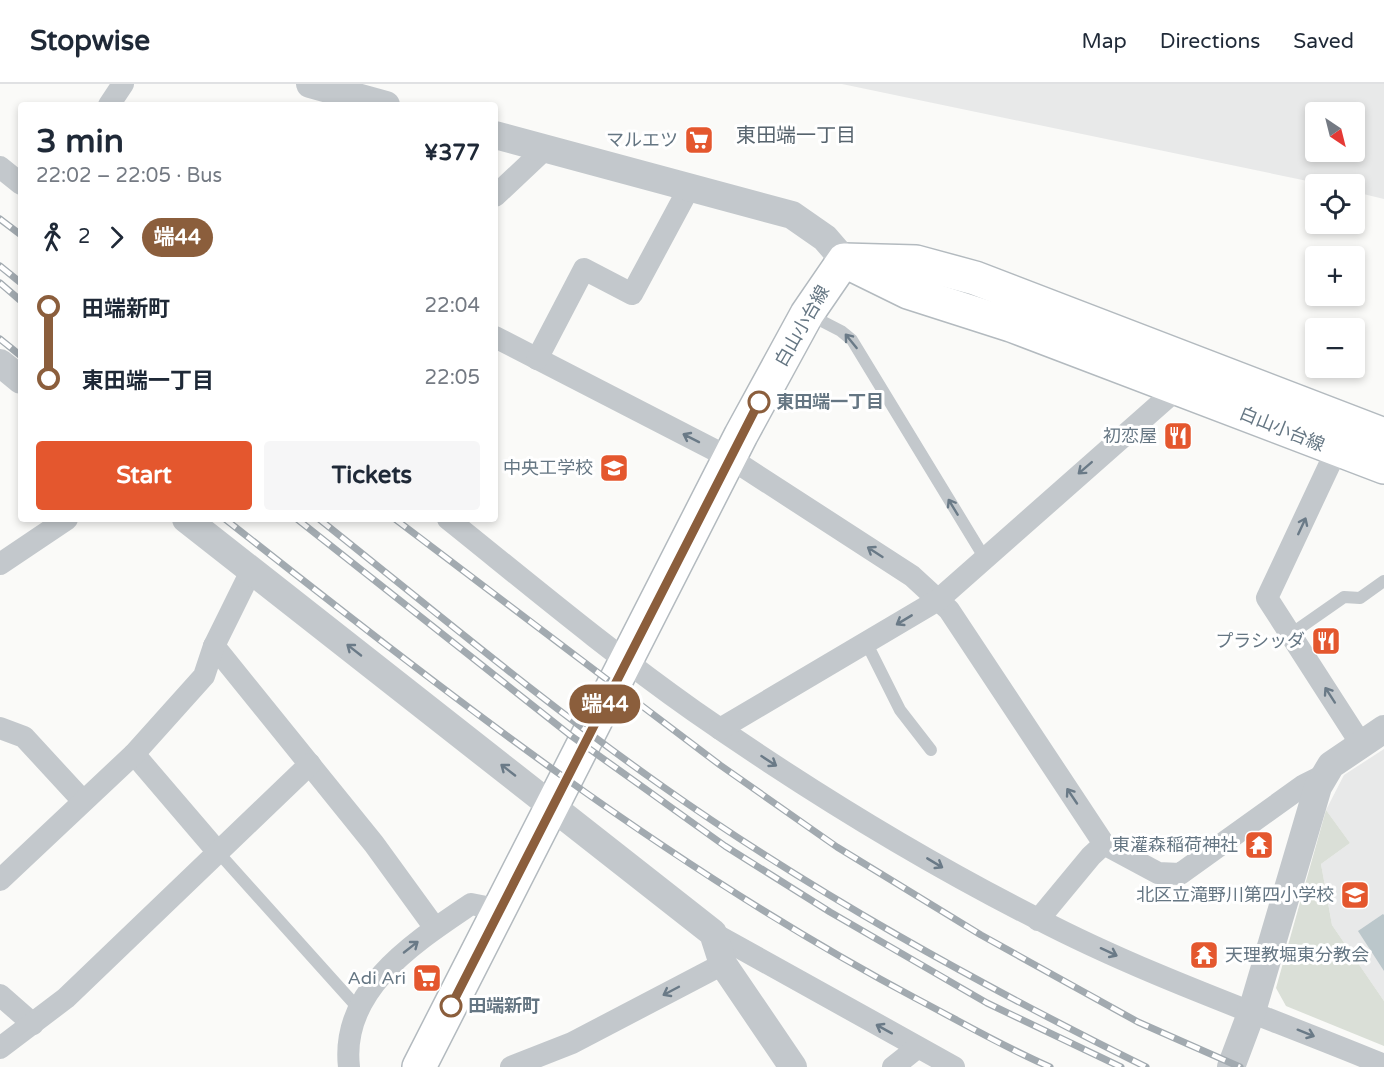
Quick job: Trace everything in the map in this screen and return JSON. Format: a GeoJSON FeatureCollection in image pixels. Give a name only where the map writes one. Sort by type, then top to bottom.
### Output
{"type":"FeatureCollection","features":[{"type":"Feature","properties":{"kind":"main road","name":"白山小台線"},"geometry":{"type":"LineString","coordinates":[[844,260],[916,262],[975,278],[1384,435]]}},
{"type":"Feature","properties":{"kind":"main road","name":"白山小台線"},"geometry":{"type":"LineString","coordinates":[[419,1067],[730,458],[807,314],[844,260]]}},
{"type":"Feature","properties":{"kind":"main road","name":"白山小台線"},"geometry":{"type":"LineString","coordinates":[[844,260],[908,292],[1011,325],[1336,451],[1384,467]]}},
{"type":"Feature","properties":{"kind":"street"},"geometry":{"type":"LineString","coordinates":[[111,102],[123,84]]}},
{"type":"Feature","properties":{"kind":"street"},"geometry":{"type":"LineString","coordinates":[[310,84],[375,102]]}},
{"type":"Feature","properties":{"kind":"street"},"geometry":{"type":"LineString","coordinates":[[498,136],[792,215],[825,238],[844,260]]}},
{"type":"Feature","properties":{"kind":"street"},"geometry":{"type":"LineString","coordinates":[[498,193],[545,149]]}},
{"type":"Feature","properties":{"kind":"street"},"geometry":{"type":"LineString","coordinates":[[0,167],[18,182]]}},
{"type":"Feature","properties":{"kind":"street"},"geometry":{"type":"LineString","coordinates":[[537,359],[584,269],[632,294],[689,188]]}},
{"type":"Feature","properties":{"kind":"street"},"geometry":{"type":"LineString","coordinates":[[498,339],[730,458],[912,576],[949,610],[1104,844],[1158,873],[1179,874],[1304,785],[1324,775]]}},
{"type":"Feature","properties":{"kind":"street"},"geometry":{"type":"LineString","coordinates":[[0,363],[18,378]]}},
{"type":"Feature","properties":{"kind":"street"},"geometry":{"type":"LineString","coordinates":[[720,729],[938,600],[1177,389]]}},
{"type":"Feature","properties":{"kind":"street"},"geometry":{"type":"LineString","coordinates":[[1231,1067],[1252,1011],[1324,775],[1331,765],[1373,736],[1291,634],[1268,598],[1336,451]]}},
{"type":"Feature","properties":{"kind":"street"},"geometry":{"type":"LineString","coordinates":[[5,553],[62,522]]}},
{"type":"Feature","properties":{"kind":"street"},"geometry":{"type":"LineString","coordinates":[[190,522],[713,933],[746,949],[954,1067]]}},
{"type":"Feature","properties":{"kind":"street"},"geometry":{"type":"LineString","coordinates":[[452,522],[627,661],[720,729],[851,813],[964,880],[1038,920],[1126,960],[1384,1065]]}},
{"type":"Feature","properties":{"kind":"street"},"geometry":{"type":"LineString","coordinates":[[0,880],[134,754],[204,676],[214,646],[251,571]]}},
{"type":"Feature","properties":{"kind":"street"},"geometry":{"type":"LineString","coordinates":[[214,646],[310,764],[397,882],[435,928]]}},
{"type":"Feature","properties":{"kind":"street"},"geometry":{"type":"LineString","coordinates":[[0,728],[24,737],[83,801]]}},
{"type":"Feature","properties":{"kind":"street"},"geometry":{"type":"LineString","coordinates":[[134,754],[187,809],[217,851]]}},
{"type":"Feature","properties":{"kind":"street"},"geometry":{"type":"LineString","coordinates":[[0,1048],[66,998],[282,785],[310,764]]}},
{"type":"Feature","properties":{"kind":"street"},"geometry":{"type":"LineString","coordinates":[[1038,920],[1091,856],[1104,844]]}},
{"type":"Feature","properties":{"kind":"street"},"geometry":{"type":"LineString","coordinates":[[349,1067],[349,1036],[358,1008],[373,985],[397,958],[435,928],[471,904],[501,910]]}},
{"type":"Feature","properties":{"kind":"street"},"geometry":{"type":"LineString","coordinates":[[713,933],[723,964],[786,1064]]}},
{"type":"Feature","properties":{"kind":"street"},"geometry":{"type":"LineString","coordinates":[[511,1067],[572,1044],[723,964]]}},
{"type":"Feature","properties":{"kind":"street"},"geometry":{"type":"LineString","coordinates":[[0,994],[33,1024]]}},
{"type":"Feature","properties":{"kind":"street"},"geometry":{"type":"LineString","coordinates":[[893,1067],[917,1048]]}},
{"type":"Feature","properties":{"kind":"lane"},"geometry":{"type":"LineString","coordinates":[[807,314],[841,330],[852,340],[984,557]]}},
{"type":"Feature","properties":{"kind":"lane"},"geometry":{"type":"LineString","coordinates":[[1291,634],[1344,597],[1360,598],[1384,580]]}},
{"type":"Feature","properties":{"kind":"lane"},"geometry":{"type":"LineString","coordinates":[[866,642],[900,710],[931,750]]}},
{"type":"Feature","properties":{"kind":"lane"},"geometry":{"type":"LineString","coordinates":[[217,851],[358,1008]]}},
{"type":"Feature","properties":{"kind":"shaded area"},"geometry":{"type":"Polygon","coordinates":[[[842,84],[1384,84],[1384,199],[1365,194],[1365,174],[1305,174],[1305,180],[842,84]]]}},
{"type":"Feature","properties":{"kind":"shaded area","name":"北区立滝野川第四小学校"},"geometry":{"type":"Polygon","coordinates":[[[1384,749],[1384,1001],[1332,925],[1321,864],[1350,843],[1326,810],[1344,775],[1384,749]]]}},
{"type":"Feature","properties":{"kind":"shaded area"},"geometry":{"type":"Polygon","coordinates":[[[1326,810],[1350,843],[1321,864],[1332,925],[1384,1001],[1384,1046],[1286,1006],[1276,988],[1326,810]]]}},
{"type":"Feature","properties":{"kind":"shaded area"},"geometry":{"type":"Polygon","coordinates":[[[1384,915],[1384,971],[1358,931],[1384,915]]]}},
{"type":"Feature","properties":{"kind":"railway"},"geometry":{"type":"LineString","coordinates":[[0,219],[18,233]]}},
{"type":"Feature","properties":{"kind":"railway"},"geometry":{"type":"LineString","coordinates":[[0,266],[18,281]]}},
{"type":"Feature","properties":{"kind":"railway"},"geometry":{"type":"LineString","coordinates":[[0,283],[18,298]]}},
{"type":"Feature","properties":{"kind":"railway"},"geometry":{"type":"LineString","coordinates":[[0,339],[18,354]]}},
{"type":"Feature","properties":{"kind":"railway"},"geometry":{"type":"LineString","coordinates":[[229,522],[475,713],[647,835],[735,893],[825,948],[983,1034],[1050,1067]]}},
{"type":"Feature","properties":{"kind":"railway"},"geometry":{"type":"LineString","coordinates":[[301,522],[570,735],[725,846],[830,912],[987,1003],[1121,1067]]}},
{"type":"Feature","properties":{"kind":"railway"},"geometry":{"type":"LineString","coordinates":[[323,522],[575,722],[720,826],[899,936],[1021,1003],[1146,1067]]}},
{"type":"Feature","properties":{"kind":"railway"},"geometry":{"type":"LineString","coordinates":[[399,522],[720,765],[837,847],[981,935],[1138,1022],[1240,1067]]}},
{"type":"Feature","properties":{"kind":"bus line","name":"端44"},"geometry":{"type":"LineString","coordinates":[[451,1006],[759,402]]}},
{"type":"Feature","properties":{"kind":"place","name":"マルエツ"},"geometry":{"type":"Point","coordinates":[699,140]}},
{"type":"Feature","properties":{"kind":"place","name":"東田端一丁目"},"geometry":{"type":"Point","coordinates":[759,402]}},
{"type":"Feature","properties":{"kind":"place","name":"初恋屋"},"geometry":{"type":"Point","coordinates":[1178,436]}},
{"type":"Feature","properties":{"kind":"place","name":"中央工学校"},"geometry":{"type":"Point","coordinates":[614,468]}},
{"type":"Feature","properties":{"kind":"place","name":"プラシッダ"},"geometry":{"type":"Point","coordinates":[1326,641]}},
{"type":"Feature","properties":{"kind":"place","name":"東灌森稲荷神社"},"geometry":{"type":"Point","coordinates":[1259,845]}},
{"type":"Feature","properties":{"kind":"place","name":"北区立滝野川第四小学校"},"geometry":{"type":"Point","coordinates":[1355,895]}},
{"type":"Feature","properties":{"kind":"place","name":"天理教堀東分教会"},"geometry":{"type":"Point","coordinates":[1204,955]}},
{"type":"Feature","properties":{"kind":"place","name":"Adi Ari"},"geometry":{"type":"Point","coordinates":[427,978]}},
{"type":"Feature","properties":{"kind":"place","name":"田端新町"},"geometry":{"type":"Point","coordinates":[451,1006]}},
{"type":"Feature","properties":{"kind":"district","name":"東田端一丁目"},"geometry":{"type":"Point","coordinates":[796,136]}}]}
